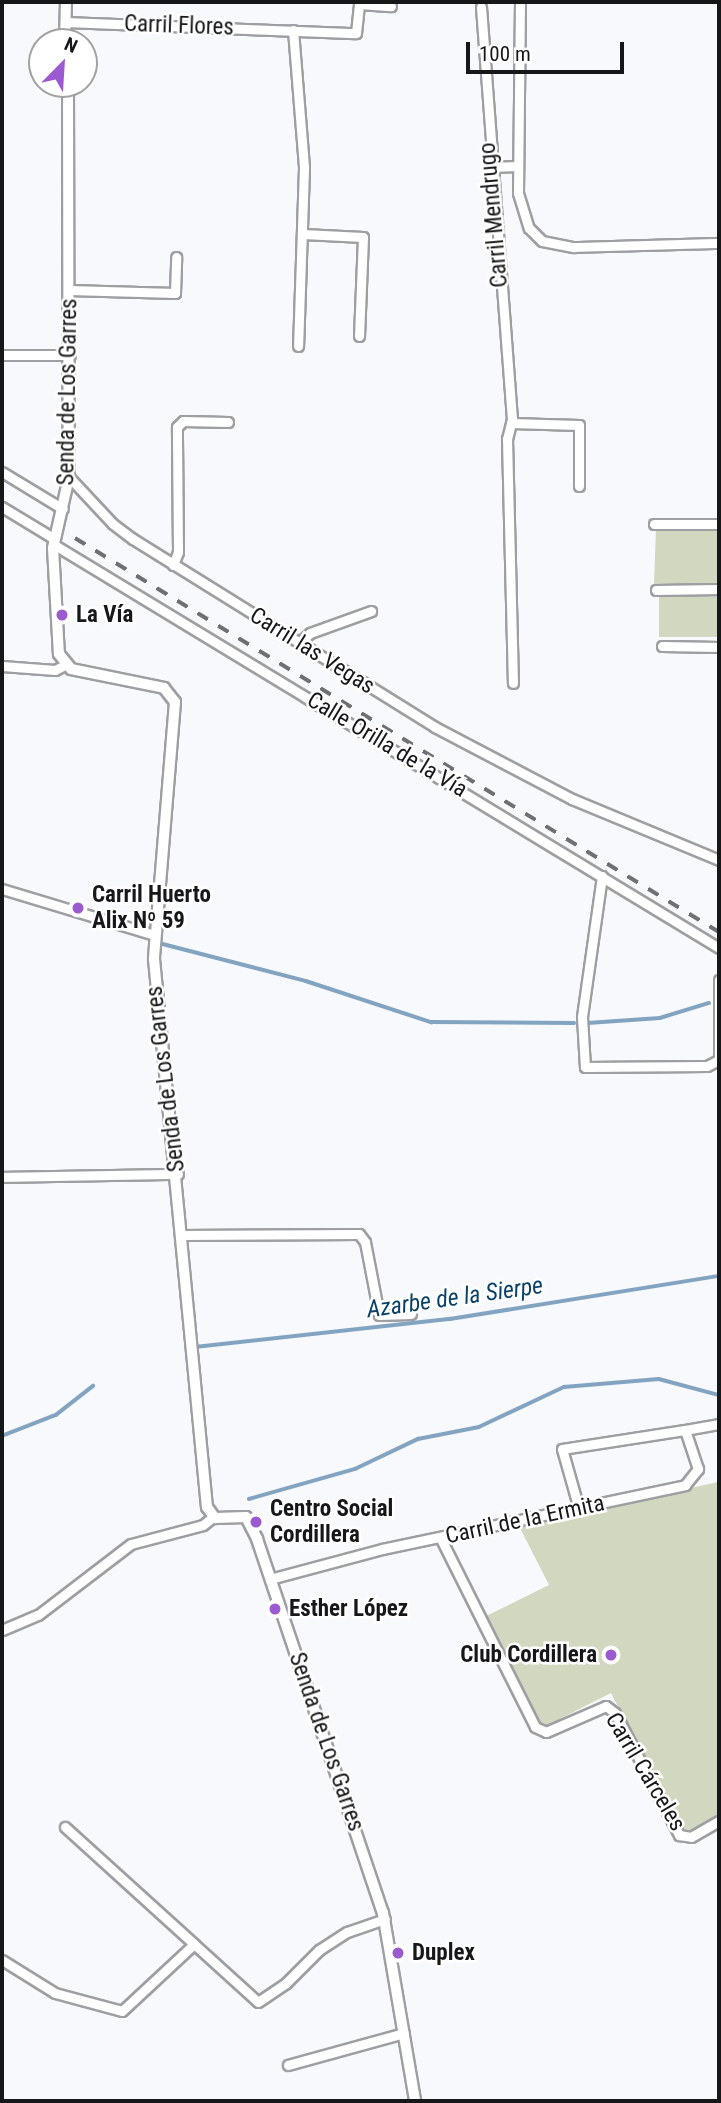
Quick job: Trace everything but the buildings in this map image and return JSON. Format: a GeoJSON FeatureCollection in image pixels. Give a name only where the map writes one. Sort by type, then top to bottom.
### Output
{"type":"FeatureCollection","features":[{"type":"Feature","properties":{"kind":"street"},"geometry":{"type":"LineString","coordinates":[[65,28],[66,2]]}},
{"type":"Feature","properties":{"kind":"street"},"geometry":{"type":"LineString","coordinates":[[512,2],[517,12]]}},
{"type":"Feature","properties":{"kind":"street"},"geometry":{"type":"LineString","coordinates":[[520,2],[517,12],[518,166],[522,214],[542,241],[574,247],[719,243]]}},
{"type":"Feature","properties":{"kind":"street","name":"Carril Flores"},"geometry":{"type":"LineString","coordinates":[[65,22],[356,33],[359,4],[391,6]]}},
{"type":"Feature","properties":{"kind":"street","name":"Carril Mendrugo"},"geometry":{"type":"LineString","coordinates":[[481,7],[490,167],[511,424],[513,683]]}},
{"type":"Feature","properties":{"kind":"street"},"geometry":{"type":"LineString","coordinates":[[293,30],[304,168],[298,346]]}},
{"type":"Feature","properties":{"kind":"street","name":"Senda de Los Garres"},"geometry":{"type":"LineString","coordinates":[[68,98],[69,477],[53,541],[59,654],[65,665],[87,675],[164,688],[174,697],[154,935],[157,1008],[178,1174],[181,1235],[207,1507],[213,1517],[247,1519],[270,1580],[385,1919],[415,2101]]}},
{"type":"Feature","properties":{"kind":"street"},"geometry":{"type":"LineString","coordinates":[[490,167],[518,166]]}},
{"type":"Feature","properties":{"kind":"street"},"geometry":{"type":"LineString","coordinates":[[303,233],[363,237],[359,336]]}},
{"type":"Feature","properties":{"kind":"street"},"geometry":{"type":"LineString","coordinates":[[69,290],[175,293],[176,257]]}},
{"type":"Feature","properties":{"kind":"street"},"geometry":{"type":"LineString","coordinates":[[2,355],[70,355]]}},
{"type":"Feature","properties":{"kind":"street"},"geometry":{"type":"LineString","coordinates":[[173,565],[178,552],[177,426],[183,421],[228,422]]}},
{"type":"Feature","properties":{"kind":"street"},"geometry":{"type":"LineString","coordinates":[[511,424],[579,425],[579,486]]}},
{"type":"Feature","properties":{"kind":"street"},"geometry":{"type":"LineString","coordinates":[[2,472],[63,509]]}},
{"type":"Feature","properties":{"kind":"street","name":"Carril las Vegas"},"geometry":{"type":"LineString","coordinates":[[69,477],[113,524],[173,565],[485,755],[572,799],[719,860]]}},
{"type":"Feature","properties":{"kind":"street","name":"Calle Orilla de la Vía"},"geometry":{"type":"LineString","coordinates":[[2,507],[53,541],[719,948]]}},
{"type":"Feature","properties":{"kind":"street"},"geometry":{"type":"LineString","coordinates":[[654,524],[719,524]]}},
{"type":"Feature","properties":{"kind":"street"},"geometry":{"type":"LineString","coordinates":[[656,590],[719,589]]}},
{"type":"Feature","properties":{"kind":"street"},"geometry":{"type":"LineString","coordinates":[[299,643],[310,633],[371,611]]}},
{"type":"Feature","properties":{"kind":"street"},"geometry":{"type":"LineString","coordinates":[[662,646],[719,647]]}},
{"type":"Feature","properties":{"kind":"street"},"geometry":{"type":"LineString","coordinates":[[2,666],[55,670],[65,665]]}},
{"type":"Feature","properties":{"kind":"street"},"geometry":{"type":"LineString","coordinates":[[602,876],[582,1017],[585,1067],[707,1066],[719,1059],[719,980]]}},
{"type":"Feature","properties":{"kind":"street"},"geometry":{"type":"LineString","coordinates":[[2,889],[154,935]]}},
{"type":"Feature","properties":{"kind":"street"},"geometry":{"type":"LineString","coordinates":[[2,1177],[178,1174]]}},
{"type":"Feature","properties":{"kind":"street"},"geometry":{"type":"LineString","coordinates":[[181,1235],[359,1234],[365,1242],[379,1315],[411,1314]]}},
{"type":"Feature","properties":{"kind":"street"},"geometry":{"type":"LineString","coordinates":[[579,1509],[562,1449],[719,1424]]}},
{"type":"Feature","properties":{"kind":"street","name":"Carril de la Ermita"},"geometry":{"type":"LineString","coordinates":[[270,1580],[440,1537],[579,1509],[693,1481],[698,1469],[685,1430]]}},
{"type":"Feature","properties":{"kind":"street"},"geometry":{"type":"LineString","coordinates":[[2,1630],[38,1615],[131,1544],[202,1525],[213,1517]]}},
{"type":"Feature","properties":{"kind":"street","name":"Carril Cárceles"},"geometry":{"type":"LineString","coordinates":[[440,1537],[535,1727],[546,1732],[606,1706],[615,1713],[679,1835],[691,1837],[719,1821]]}},
{"type":"Feature","properties":{"kind":"street"},"geometry":{"type":"LineString","coordinates":[[65,1827],[258,2002],[286,1983],[319,1950],[347,1932],[385,1919]]}},
{"type":"Feature","properties":{"kind":"street"},"geometry":{"type":"LineString","coordinates":[[2,1960],[55,1993],[122,2011],[194,1944]]}},
{"type":"Feature","properties":{"kind":"street"},"geometry":{"type":"LineString","coordinates":[[288,2065],[404,2033]]}},
{"type":"Feature","properties":{"kind":"green space"},"geometry":{"type":"Polygon","coordinates":[[[656,527],[719,529],[717,588],[654,586],[656,527]]]}},
{"type":"Feature","properties":{"kind":"green space"},"geometry":{"type":"Polygon","coordinates":[[[659,594],[719,594],[719,637],[659,637],[659,594]]]}},
{"type":"Feature","properties":{"kind":"green space","name":"Club Cordillera"},"geometry":{"type":"Polygon","coordinates":[[[718,1482],[719,1816],[689,1834],[683,1833],[611,1693],[542,1728],[484,1617],[549,1585],[519,1526],[718,1482]]]}},
{"type":"Feature","properties":{"kind":"waterway"},"geometry":{"type":"LineString","coordinates":[[159,943],[306,981],[431,1022],[574,1023]]}},
{"type":"Feature","properties":{"kind":"waterway"},"geometry":{"type":"LineString","coordinates":[[588,1023],[660,1018],[709,1003]]}},
{"type":"Feature","properties":{"kind":"waterway","name":"Azarbe de la Sierpe"},"geometry":{"type":"LineString","coordinates":[[195,1347],[450,1319],[719,1276]]}},
{"type":"Feature","properties":{"kind":"waterway"},"geometry":{"type":"LineString","coordinates":[[249,1499],[355,1469],[418,1439],[479,1427],[564,1387],[659,1379],[719,1395]]}},
{"type":"Feature","properties":{"kind":"waterway","name":"Azarbe de la Sierpe"},"geometry":{"type":"LineString","coordinates":[[2,1436],[56,1415],[93,1386]]}},
{"type":"Feature","properties":{"kind":"railway"},"geometry":{"type":"LineString","coordinates":[[75,538],[719,932]]}},
{"type":"Feature","properties":{"kind":"place","name":"La Vía"},"geometry":{"type":"Point","coordinates":[62,615]}},
{"type":"Feature","properties":{"kind":"place","name":"Carril Huerto Alix Nº 59"},"geometry":{"type":"Point","coordinates":[78,908]}},
{"type":"Feature","properties":{"kind":"place","name":"Centro Social Cordillera"},"geometry":{"type":"Point","coordinates":[256,1522]}},
{"type":"Feature","properties":{"kind":"place","name":"Esther López"},"geometry":{"type":"Point","coordinates":[275,1609]}},
{"type":"Feature","properties":{"kind":"place","name":"Club Cordillera"},"geometry":{"type":"Point","coordinates":[611,1655]}},
{"type":"Feature","properties":{"kind":"place","name":"Duplex"},"geometry":{"type":"Point","coordinates":[398,1953]}}]}
